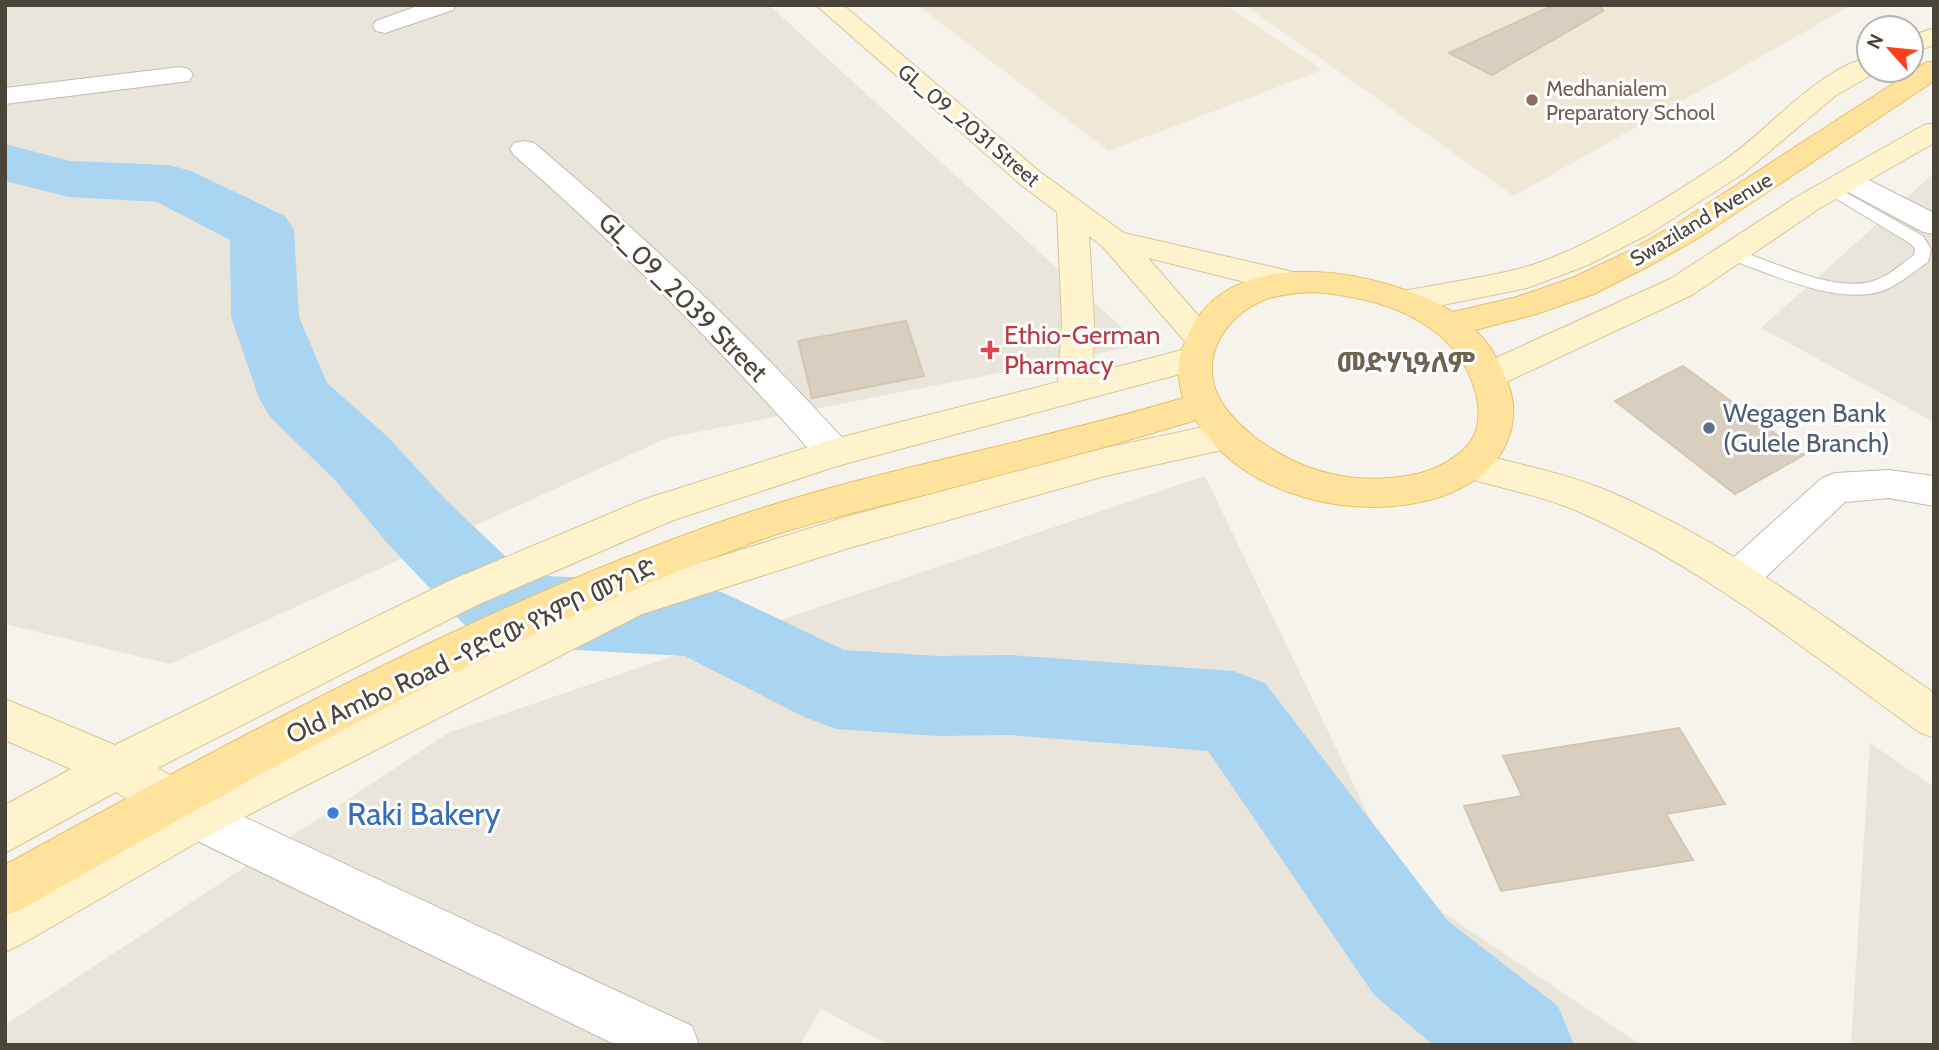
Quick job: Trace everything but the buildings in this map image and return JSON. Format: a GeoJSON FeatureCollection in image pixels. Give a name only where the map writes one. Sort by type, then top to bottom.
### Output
{"type":"FeatureCollection","features":[{"type":"Feature","properties":{"kind":"main road","name":"GL_09_2031 Street"},"geometry":{"type":"LineString","coordinates":[[828,5],[1030,178],[1114,240],[1289,282]]}},
{"type":"Feature","properties":{"kind":"main road","name":"Swaziland Avenue"},"geometry":{"type":"LineString","coordinates":[[1459,335],[1524,306],[1583,286],[1640,258],[1689,230],[1934,69]]}},
{"type":"Feature","properties":{"kind":"main road"},"geometry":{"type":"LineString","coordinates":[[1408,301],[1527,278],[1577,258],[1638,227],[1734,167],[1826,90],[1855,73]]}},
{"type":"Feature","properties":{"kind":"main road","name":"Swaziland Avenue"},"geometry":{"type":"LineString","coordinates":[[1459,335],[1602,297],[1721,234],[1811,169],[1934,88]]}},
{"type":"Feature","properties":{"kind":"main road"},"geometry":{"type":"LineString","coordinates":[[1490,375],[1681,287],[1839,184],[1934,131]]}},
{"type":"Feature","properties":{"kind":"main road"},"geometry":{"type":"LineString","coordinates":[[1072,211],[1078,321],[1075,391]]}},
{"type":"Feature","properties":{"kind":"main road","name":"GL_09_2031 Street"},"geometry":{"type":"LineString","coordinates":[[1114,240],[1199,372]]}},
{"type":"Feature","properties":{"kind":"main road"},"geometry":{"type":"LineString","coordinates":[[1337,281],[1385,292],[1408,301],[1459,335],[1490,375],[1497,407],[1491,439],[1470,465],[1438,484],[1396,494],[1349,493],[1292,477],[1260,463],[1227,436],[1199,372],[1220,311],[1250,292],[1289,282],[1337,281]]}},
{"type":"Feature","properties":{"kind":"main road"},"geometry":{"type":"LineString","coordinates":[[5,927],[159,793],[171,737],[341,699],[611,569],[658,510],[834,453],[1075,391],[1199,372]]}},
{"type":"Feature","properties":{"kind":"main road","name":"Old Ambo Road -የድሮው የአምቦ መንገድ"},"geometry":{"type":"LineString","coordinates":[[611,569],[835,502],[1099,436],[1199,372]]}},
{"type":"Feature","properties":{"kind":"main road"},"geometry":{"type":"LineString","coordinates":[[341,699],[463,593],[849,532],[1117,459],[1227,436]]}},
{"type":"Feature","properties":{"kind":"main road"},"geometry":{"type":"LineString","coordinates":[[1470,465],[1593,501],[1651,529],[1737,579],[1934,718]]}},
{"type":"Feature","properties":{"kind":"main road","name":"Old Ambo Road -የድሮው የአምቦ መንገድ"},"geometry":{"type":"LineString","coordinates":[[5,866],[159,793],[341,699]]}},
{"type":"Feature","properties":{"kind":"main road"},"geometry":{"type":"LineString","coordinates":[[5,719],[159,793]]}},
{"type":"Feature","properties":{"kind":"main road"},"geometry":{"type":"LineString","coordinates":[[5,830],[159,793]]}},
{"type":"Feature","properties":{"kind":"main road","name":"Old Ambo Road -የድሮው የአምቦ መንገድ"},"geometry":{"type":"LineString","coordinates":[[5,892],[159,793]]}},
{"type":"Feature","properties":{"kind":"street"},"geometry":{"type":"LineString","coordinates":[[385,26],[444,5]]}},
{"type":"Feature","properties":{"kind":"street"},"geometry":{"type":"LineString","coordinates":[[5,96],[180,75]]}},
{"type":"Feature","properties":{"kind":"street","name":"GL_09_2039 Street"},"geometry":{"type":"LineString","coordinates":[[524,149],[628,238],[777,389],[834,453]]}},
{"type":"Feature","properties":{"kind":"street"},"geometry":{"type":"LineString","coordinates":[[1839,184],[1934,225]]}},
{"type":"Feature","properties":{"kind":"street"},"geometry":{"type":"LineString","coordinates":[[1737,579],[1835,488],[1889,484],[1934,491]]}},
{"type":"Feature","properties":{"kind":"street"},"geometry":{"type":"LineString","coordinates":[[159,793],[673,1045]]}},
{"type":"Feature","properties":{"kind":"lane"},"geometry":{"type":"LineString","coordinates":[[1732,254],[1834,287],[1862,291],[1878,286],[1922,258],[1923,249],[1917,240],[1839,184]]}},
{"type":"Feature","properties":{"kind":"shaded area"},"geometry":{"type":"Polygon","coordinates":[[[5,5],[769,5],[1141,345],[667,438],[170,664],[5,624],[5,5]]]}},
{"type":"Feature","properties":{"kind":"shaded area"},"geometry":{"type":"Polygon","coordinates":[[[917,5],[1226,5],[1322,70],[1109,151],[917,5]]]}},
{"type":"Feature","properties":{"kind":"shaded area","name":"Medhanialem Preparatory School"},"geometry":{"type":"Polygon","coordinates":[[[1245,5],[1852,5],[1514,196],[1245,5]]]}},
{"type":"Feature","properties":{"kind":"shaded area"},"geometry":{"type":"Polygon","coordinates":[[[1934,173],[1934,422],[1761,328],[1934,173]]]}},
{"type":"Feature","properties":{"kind":"shaded area"},"geometry":{"type":"Polygon","coordinates":[[[1205,476],[1402,885],[1641,1045],[889,1045],[821,1009],[800,1045],[5,1045],[5,1025],[450,732],[1205,476]]]}},
{"type":"Feature","properties":{"kind":"shaded area"},"geometry":{"type":"Polygon","coordinates":[[[1870,743],[1934,787],[1934,1045],[1851,1045],[1870,743]]]}},
{"type":"Feature","properties":{"kind":"waterway"},"geometry":{"type":"LineString","coordinates":[[5,162],[69,179],[169,184],[262,230],[265,317],[296,398],[362,459],[416,521],[505,610],[696,620],[836,689],[938,696],[1010,695],[1233,712],[1411,958],[1519,1045]]}},
{"type":"Feature","properties":{"kind":"place","name":"Medhanialem Preparatory School"},"geometry":{"type":"Point","coordinates":[1532,100]}},
{"type":"Feature","properties":{"kind":"place","name":"Ethio-German Pharmacy"},"geometry":{"type":"Point","coordinates":[990,350]}},
{"type":"Feature","properties":{"kind":"place","name":"Wegagen Bank (Gulele Branch)"},"geometry":{"type":"Point","coordinates":[1709,428]}},
{"type":"Feature","properties":{"kind":"place","name":"Raki Bakery"},"geometry":{"type":"Point","coordinates":[333,813]}},
{"type":"Feature","properties":{"kind":"district","name":"መድሃኒዓለም"},"geometry":{"type":"Point","coordinates":[1406,362]}}]}
